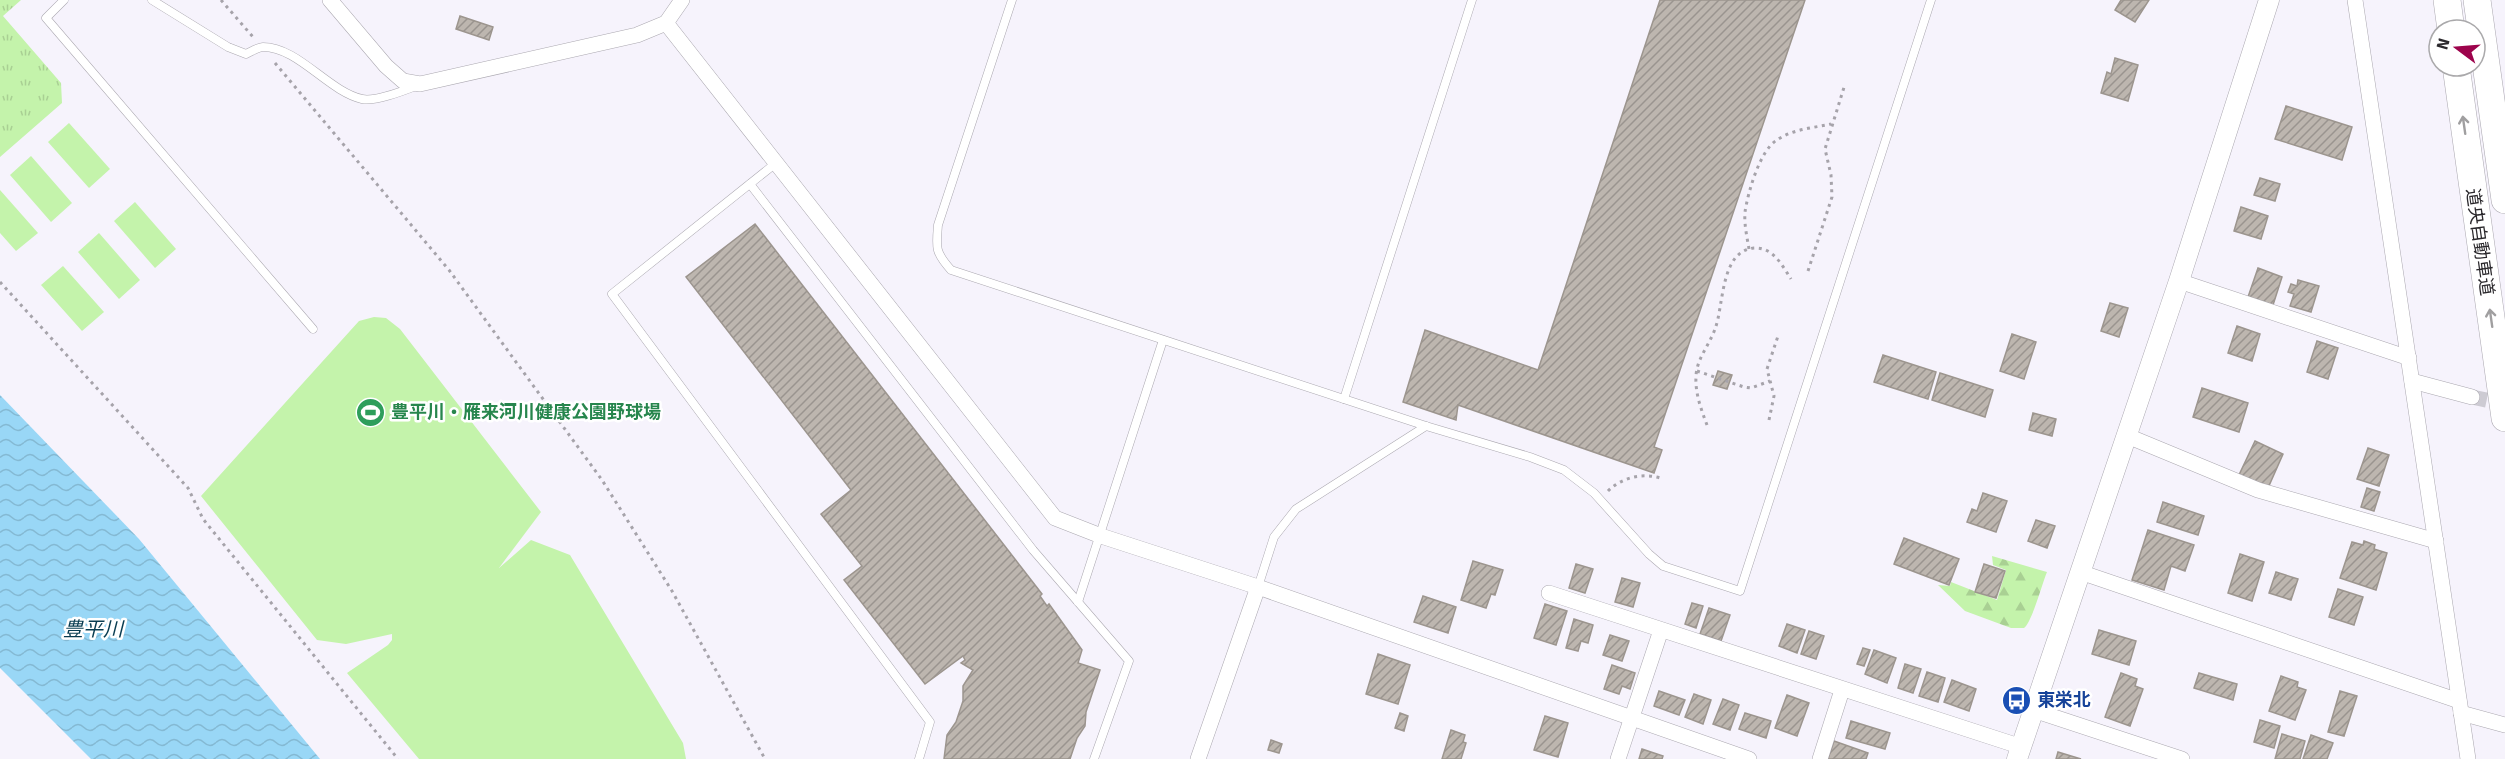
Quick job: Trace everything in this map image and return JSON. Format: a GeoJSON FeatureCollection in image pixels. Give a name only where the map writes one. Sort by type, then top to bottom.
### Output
{"type":"FeatureCollection","features":[{"type":"Feature","properties":{"kind":"highway"},"geometry":{"type":"LineString","coordinates":[[2447,0],[2449,18]]}},
{"type":"Feature","properties":{"kind":"highway","name":"道央自動車道"},"geometry":{"type":"LineString","coordinates":[[2477,0],[2505,200]]}},
{"type":"Feature","properties":{"kind":"highway","name":"道央自動車道"},"geometry":{"type":"LineString","coordinates":[[2458,78],[2505,418]]}},
{"type":"Feature","properties":{"kind":"street"},"geometry":{"type":"LineString","coordinates":[[330,0],[386,66],[403,81],[423,83],[637,35],[666,23],[682,0]]}},
{"type":"Feature","properties":{"kind":"street"},"geometry":{"type":"LineString","coordinates":[[1549,593],[1842,690],[2019,753],[2179,281],[2269,0]]}},
{"type":"Feature","properties":{"kind":"street"},"geometry":{"type":"LineString","coordinates":[[2355,0],[2468,759]]}},
{"type":"Feature","properties":{"kind":"street"},"geometry":{"type":"LineString","coordinates":[[666,23],[1055,518],[1101,536],[1258,587],[1749,759]]}},
{"type":"Feature","properties":{"kind":"street"},"geometry":{"type":"LineString","coordinates":[[2179,281],[2409,358]]}},
{"type":"Feature","properties":{"kind":"street"},"geometry":{"type":"LineString","coordinates":[[2412,381],[2472,397]]}},
{"type":"Feature","properties":{"kind":"street"},"geometry":{"type":"LineString","coordinates":[[2125,435],[2258,490],[2436,541]]}},
{"type":"Feature","properties":{"kind":"street"},"geometry":{"type":"LineString","coordinates":[[2080,572],[2505,725]]}},
{"type":"Feature","properties":{"kind":"street"},"geometry":{"type":"LineString","coordinates":[[1198,759],[1258,587]]}},
{"type":"Feature","properties":{"kind":"street"},"geometry":{"type":"LineString","coordinates":[[1618,759],[1661,630]]}},
{"type":"Feature","properties":{"kind":"street"},"geometry":{"type":"LineString","coordinates":[[1820,759],[1842,690]]}},
{"type":"Feature","properties":{"kind":"street"},"geometry":{"type":"LineString","coordinates":[[2033,710],[2165,756],[2182,759]]}},
{"type":"Feature","properties":{"kind":"lane"},"geometry":{"type":"LineString","coordinates":[[64,0],[46,18],[313,329]]}},
{"type":"Feature","properties":{"kind":"lane"},"geometry":{"type":"LineString","coordinates":[[152,0],[228,47],[246,54],[262,47],[284,52],[349,94],[364,100],[399,93],[423,83]]}},
{"type":"Feature","properties":{"kind":"lane"},"geometry":{"type":"LineString","coordinates":[[1012,0],[938,225],[936,247],[939,257],[951,270],[1426,426],[1530,457],[1564,470],[1600,499],[1649,554],[1663,566],[1740,591],[1931,0]]}},
{"type":"Feature","properties":{"kind":"lane"},"geometry":{"type":"LineString","coordinates":[[1344,399],[1472,0]]}},
{"type":"Feature","properties":{"kind":"lane"},"geometry":{"type":"LineString","coordinates":[[776,163],[612,294],[930,722],[919,759]]}},
{"type":"Feature","properties":{"kind":"lane"},"geometry":{"type":"LineString","coordinates":[[750,184],[1026,540],[1129,661],[1094,759]]}},
{"type":"Feature","properties":{"kind":"lane"},"geometry":{"type":"LineString","coordinates":[[1078,602],[1163,340]]}},
{"type":"Feature","properties":{"kind":"lane"},"geometry":{"type":"LineString","coordinates":[[1258,587],[1274,537],[1296,509],[1426,426]]}},
{"type":"Feature","properties":{"kind":"path"},"geometry":{"type":"LineString","coordinates":[[221,0],[449,270],[602,480],[672,591],[765,759]]}},
{"type":"Feature","properties":{"kind":"path"},"geometry":{"type":"LineString","coordinates":[[1808,271],[1832,197],[1831,175],[1825,149],[1845,84]]}},
{"type":"Feature","properties":{"kind":"path"},"geometry":{"type":"LineString","coordinates":[[1749,249],[1746,210],[1761,159],[1767,149],[1774,141],[1792,132],[1832,124]]}},
{"type":"Feature","properties":{"kind":"path"},"geometry":{"type":"LineString","coordinates":[[1707,425],[1697,391],[1697,371],[1700,358],[1714,331],[1723,288],[1735,256],[1749,249],[1767,251],[1775,257],[1791,279]]}},
{"type":"Feature","properties":{"kind":"path"},"geometry":{"type":"LineString","coordinates":[[0,282],[188,488],[203,519],[398,759]]}},
{"type":"Feature","properties":{"kind":"path"},"geometry":{"type":"LineString","coordinates":[[1769,420],[1774,396],[1767,369],[1778,336]]}},
{"type":"Feature","properties":{"kind":"path"},"geometry":{"type":"LineString","coordinates":[[1697,371],[1751,388],[1770,381]]}},
{"type":"Feature","properties":{"kind":"path"},"geometry":{"type":"LineString","coordinates":[[1600,499],[1617,482],[1650,474],[1664,479]]}},
{"type":"Feature","properties":{"kind":"green space"},"geometry":{"type":"Polygon","coordinates":[[[0,0],[21,0],[3,16],[61,83],[62,103],[0,157],[0,0]]]}},
{"type":"Feature","properties":{"kind":"green space"},"geometry":{"type":"Polygon","coordinates":[[[69,123],[110,169],[89,188],[48,142],[69,123]]]}},
{"type":"Feature","properties":{"kind":"green space"},"geometry":{"type":"Polygon","coordinates":[[[31,156],[72,203],[51,222],[10,175],[31,156]]]}},
{"type":"Feature","properties":{"kind":"green space"},"geometry":{"type":"Polygon","coordinates":[[[0,190],[38,233],[16,251],[0,233],[0,190]]]}},
{"type":"Feature","properties":{"kind":"green space"},"geometry":{"type":"Polygon","coordinates":[[[135,202],[176,249],[155,268],[114,221],[135,202]]]}},
{"type":"Feature","properties":{"kind":"green space"},"geometry":{"type":"Polygon","coordinates":[[[99,233],[140,280],[119,299],[78,252],[99,233]]]}},
{"type":"Feature","properties":{"kind":"green space"},"geometry":{"type":"Polygon","coordinates":[[[63,266],[104,312],[82,331],[41,285],[63,266]]]}},
{"type":"Feature","properties":{"kind":"green space"},"geometry":{"type":"Polygon","coordinates":[[[374,317],[386,318],[400,329],[541,512],[499,568],[531,540],[570,555],[683,743],[686,759],[419,759],[347,673],[388,645],[392,640],[392,634],[346,644],[317,640],[201,496],[359,321],[374,317]]]}},
{"type":"Feature","properties":{"kind":"green space"},"geometry":{"type":"Polygon","coordinates":[[[1992,556],[2047,572],[2033,611],[2024,628],[2011,628],[1965,611],[1938,585],[1950,586],[1951,582],[1997,600],[2006,570],[1993,565],[1992,556]]]}},
{"type":"Feature","properties":{"kind":"water","name":"豊平川"},"geometry":{"type":"Polygon","coordinates":[[[0,395],[139,539],[320,759],[91,759],[0,668],[0,395]]]}},
{"type":"Feature","properties":{"kind":"building"},"geometry":{"type":"Polygon","coordinates":[[[1660,0],[1805,0],[1654,447],[1662,450],[1654,473],[1458,405],[1456,420],[1403,402],[1425,330],[1538,370],[1660,0]]]}},
{"type":"Feature","properties":{"kind":"building"},"geometry":{"type":"Polygon","coordinates":[[[2121,0],[2149,0],[2135,22],[2115,10],[2121,0]]]}},
{"type":"Feature","properties":{"kind":"building"},"geometry":{"type":"Polygon","coordinates":[[[460,16],[493,27],[489,40],[456,29],[460,16]]]}},
{"type":"Feature","properties":{"kind":"building"},"geometry":{"type":"Polygon","coordinates":[[[2115,58],[2138,65],[2128,101],[2101,93],[2107,72],[2111,74],[2115,58]]]}},
{"type":"Feature","properties":{"kind":"building"},"geometry":{"type":"Polygon","coordinates":[[[2286,106],[2352,127],[2342,160],[2275,139],[2286,106]]]}},
{"type":"Feature","properties":{"kind":"building"},"geometry":{"type":"Polygon","coordinates":[[[2260,178],[2280,184],[2275,201],[2254,195],[2260,178]]]}},
{"type":"Feature","properties":{"kind":"building"},"geometry":{"type":"Polygon","coordinates":[[[2241,207],[2268,216],[2261,239],[2234,231],[2241,207]]]}},
{"type":"Feature","properties":{"kind":"building"},"geometry":{"type":"Polygon","coordinates":[[[755,224],[1042,594],[1040,596],[1047,606],[1049,604],[1082,650],[1078,663],[1100,670],[1086,712],[1085,726],[1077,738],[1070,759],[944,759],[947,735],[956,722],[963,701],[963,686],[973,670],[961,663],[965,660],[963,656],[925,684],[844,580],[862,566],[821,514],[851,490],[686,277],[755,224]]]}},
{"type":"Feature","properties":{"kind":"building"},"geometry":{"type":"Polygon","coordinates":[[[2258,268],[2282,277],[2273,305],[2248,297],[2258,268]]]}},
{"type":"Feature","properties":{"kind":"building"},"geometry":{"type":"Polygon","coordinates":[[[2298,280],[2319,286],[2311,312],[2290,306],[2294,294],[2288,292],[2291,284],[2297,286],[2298,280]]]}},
{"type":"Feature","properties":{"kind":"building"},"geometry":{"type":"Polygon","coordinates":[[[2110,303],[2128,308],[2119,337],[2101,331],[2110,303]]]}},
{"type":"Feature","properties":{"kind":"building"},"geometry":{"type":"Polygon","coordinates":[[[2237,326],[2260,334],[2252,361],[2228,353],[2237,326]]]}},
{"type":"Feature","properties":{"kind":"building"},"geometry":{"type":"Polygon","coordinates":[[[2012,334],[2036,342],[2024,379],[2000,371],[2012,334]]]}},
{"type":"Feature","properties":{"kind":"building"},"geometry":{"type":"Polygon","coordinates":[[[2317,341],[2338,348],[2328,379],[2307,372],[2317,341]]]}},
{"type":"Feature","properties":{"kind":"building"},"geometry":{"type":"Polygon","coordinates":[[[1883,355],[1936,372],[1928,399],[1874,382],[1883,355]]]}},
{"type":"Feature","properties":{"kind":"building"},"geometry":{"type":"Polygon","coordinates":[[[1718,371],[1732,375],[1727,389],[1713,385],[1718,371]]]}},
{"type":"Feature","properties":{"kind":"building"},"geometry":{"type":"Polygon","coordinates":[[[1940,373],[1993,390],[1985,417],[1932,400],[1940,373]]]}},
{"type":"Feature","properties":{"kind":"building"},"geometry":{"type":"Polygon","coordinates":[[[2202,388],[2248,403],[2239,432],[2193,417],[2202,388]]]}},
{"type":"Feature","properties":{"kind":"building"},"geometry":{"type":"Polygon","coordinates":[[[2033,413],[2056,419],[2052,436],[2029,430],[2033,413]]]}},
{"type":"Feature","properties":{"kind":"building"},"geometry":{"type":"Polygon","coordinates":[[[2255,441],[2283,454],[2268,488],[2239,475],[2255,441]]]}},
{"type":"Feature","properties":{"kind":"building"},"geometry":{"type":"Polygon","coordinates":[[[2368,448],[2389,455],[2379,486],[2357,479],[2368,448]]]}},
{"type":"Feature","properties":{"kind":"building"},"geometry":{"type":"Polygon","coordinates":[[[2367,488],[2380,492],[2374,511],[2361,507],[2367,488]]]}},
{"type":"Feature","properties":{"kind":"building"},"geometry":{"type":"Polygon","coordinates":[[[1983,493],[2007,501],[1996,532],[1967,522],[1972,509],[1977,511],[1983,493]]]}},
{"type":"Feature","properties":{"kind":"building"},"geometry":{"type":"Polygon","coordinates":[[[2163,502],[2204,516],[2198,535],[2157,522],[2163,502]]]}},
{"type":"Feature","properties":{"kind":"building"},"geometry":{"type":"Polygon","coordinates":[[[2036,520],[2055,526],[2047,548],[2028,541],[2036,520]]]}},
{"type":"Feature","properties":{"kind":"building"},"geometry":{"type":"Polygon","coordinates":[[[2148,530],[2194,545],[2185,571],[2171,566],[2164,590],[2132,580],[2148,530]]]}},
{"type":"Feature","properties":{"kind":"building"},"geometry":{"type":"Polygon","coordinates":[[[1904,538],[1959,559],[1949,585],[1894,564],[1904,538]]]}},
{"type":"Feature","properties":{"kind":"building"},"geometry":{"type":"Polygon","coordinates":[[[2364,541],[2375,545],[2374,549],[2387,553],[2376,590],[2340,578],[2352,542],[2363,545],[2364,541]]]}},
{"type":"Feature","properties":{"kind":"building"},"geometry":{"type":"Polygon","coordinates":[[[2240,554],[2264,562],[2252,601],[2228,593],[2240,554]]]}},
{"type":"Feature","properties":{"kind":"building"},"geometry":{"type":"Polygon","coordinates":[[[1473,561],[1503,570],[1495,595],[1491,594],[1486,608],[1461,600],[1473,561]]]}},
{"type":"Feature","properties":{"kind":"building"},"geometry":{"type":"Polygon","coordinates":[[[1576,564],[1593,569],[1585,593],[1569,588],[1576,564]]]}},
{"type":"Feature","properties":{"kind":"building"},"geometry":{"type":"Polygon","coordinates":[[[1984,564],[2005,571],[1996,598],[1975,592],[1984,564]]]}},
{"type":"Feature","properties":{"kind":"building"},"geometry":{"type":"Polygon","coordinates":[[[2276,572],[2298,579],[2291,600],[2269,593],[2276,572]]]}},
{"type":"Feature","properties":{"kind":"building"},"geometry":{"type":"Polygon","coordinates":[[[1622,578],[1640,583],[1633,607],[1615,602],[1622,578]]]}},
{"type":"Feature","properties":{"kind":"building"},"geometry":{"type":"Polygon","coordinates":[[[2338,589],[2363,597],[2354,625],[2329,617],[2338,589]]]}},
{"type":"Feature","properties":{"kind":"building"},"geometry":{"type":"Polygon","coordinates":[[[1423,596],[1456,607],[1448,633],[1414,622],[1423,596]]]}},
{"type":"Feature","properties":{"kind":"building"},"geometry":{"type":"Polygon","coordinates":[[[1692,603],[1703,606],[1696,628],[1685,624],[1692,603]]]}},
{"type":"Feature","properties":{"kind":"building"},"geometry":{"type":"Polygon","coordinates":[[[1545,604],[1567,611],[1556,645],[1534,638],[1545,604]]]}},
{"type":"Feature","properties":{"kind":"building"},"geometry":{"type":"Polygon","coordinates":[[[1709,608],[1730,615],[1721,641],[1700,634],[1709,608]]]}},
{"type":"Feature","properties":{"kind":"building"},"geometry":{"type":"Polygon","coordinates":[[[1574,619],[1593,625],[1588,643],[1581,641],[1578,651],[1566,648],[1574,619]]]}},
{"type":"Feature","properties":{"kind":"building"},"geometry":{"type":"Polygon","coordinates":[[[1787,624],[1805,630],[1797,653],[1779,646],[1787,624]]]}},
{"type":"Feature","properties":{"kind":"building"},"geometry":{"type":"Polygon","coordinates":[[[2099,630],[2136,641],[2129,665],[2092,654],[2099,630]]]}},
{"type":"Feature","properties":{"kind":"building"},"geometry":{"type":"Polygon","coordinates":[[[1809,631],[1824,636],[1816,659],[1801,654],[1809,631]]]}},
{"type":"Feature","properties":{"kind":"building"},"geometry":{"type":"Polygon","coordinates":[[[1610,635],[1629,641],[1622,661],[1603,655],[1610,635]]]}},
{"type":"Feature","properties":{"kind":"building"},"geometry":{"type":"Polygon","coordinates":[[[1863,648],[1870,650],[1864,666],[1857,664],[1863,648]]]}},
{"type":"Feature","properties":{"kind":"building"},"geometry":{"type":"Polygon","coordinates":[[[1874,650],[1896,658],[1887,683],[1865,674],[1874,650]]]}},
{"type":"Feature","properties":{"kind":"building"},"geometry":{"type":"Polygon","coordinates":[[[1378,654],[1410,665],[1398,704],[1366,694],[1378,654]]]}},
{"type":"Feature","properties":{"kind":"building"},"geometry":{"type":"Polygon","coordinates":[[[1905,664],[1921,669],[1913,693],[1898,688],[1905,664]]]}},
{"type":"Feature","properties":{"kind":"building"},"geometry":{"type":"Polygon","coordinates":[[[1612,665],[1635,673],[1630,689],[1622,686],[1619,694],[1604,689],[1612,665]]]}},
{"type":"Feature","properties":{"kind":"building"},"geometry":{"type":"Polygon","coordinates":[[[1927,672],[1945,678],[1938,702],[1919,696],[1927,672]]]}},
{"type":"Feature","properties":{"kind":"building"},"geometry":{"type":"Polygon","coordinates":[[[2121,673],[2137,679],[2135,686],[2143,689],[2130,726],[2105,717],[2121,673]]]}},
{"type":"Feature","properties":{"kind":"building"},"geometry":{"type":"Polygon","coordinates":[[[2199,673],[2237,684],[2233,700],[2194,688],[2199,673]]]}},
{"type":"Feature","properties":{"kind":"building"},"geometry":{"type":"Polygon","coordinates":[[[2281,676],[2298,682],[2297,687],[2306,690],[2295,720],[2269,711],[2281,676]]]}},
{"type":"Feature","properties":{"kind":"building"},"geometry":{"type":"Polygon","coordinates":[[[1952,680],[1976,689],[1969,711],[1944,702],[1952,680]]]}},
{"type":"Feature","properties":{"kind":"building"},"geometry":{"type":"Polygon","coordinates":[[[1659,691],[1685,700],[1679,715],[1654,706],[1659,691]]]}},
{"type":"Feature","properties":{"kind":"building"},"geometry":{"type":"Polygon","coordinates":[[[2340,691],[2357,696],[2344,736],[2328,732],[2340,691]]]}},
{"type":"Feature","properties":{"kind":"building"},"geometry":{"type":"Polygon","coordinates":[[[1694,694],[1711,700],[1703,724],[1685,717],[1694,694]]]}},
{"type":"Feature","properties":{"kind":"building"},"geometry":{"type":"Polygon","coordinates":[[[1787,695],[1809,703],[1797,736],[1775,728],[1787,695]]]}},
{"type":"Feature","properties":{"kind":"building"},"geometry":{"type":"Polygon","coordinates":[[[1723,699],[1739,705],[1730,730],[1713,724],[1723,699]]]}},
{"type":"Feature","properties":{"kind":"building"},"geometry":{"type":"Polygon","coordinates":[[[1400,713],[1408,716],[1404,731],[1395,728],[1400,713]]]}},
{"type":"Feature","properties":{"kind":"building"},"geometry":{"type":"Polygon","coordinates":[[[1745,713],[1771,721],[1766,738],[1739,729],[1745,713]]]}},
{"type":"Feature","properties":{"kind":"building"},"geometry":{"type":"Polygon","coordinates":[[[1545,716],[1568,723],[1558,757],[1534,750],[1545,716]]]}},
{"type":"Feature","properties":{"kind":"building"},"geometry":{"type":"Polygon","coordinates":[[[2260,720],[2280,726],[2274,748],[2254,742],[2260,720]]]}},
{"type":"Feature","properties":{"kind":"building"},"geometry":{"type":"Polygon","coordinates":[[[1851,721],[1890,733],[1885,749],[1846,738],[1851,721]]]}},
{"type":"Feature","properties":{"kind":"building"},"geometry":{"type":"Polygon","coordinates":[[[1451,730],[1465,735],[1463,742],[1466,743],[1461,759],[1442,759],[1451,730]]]}},
{"type":"Feature","properties":{"kind":"building"},"geometry":{"type":"Polygon","coordinates":[[[2282,734],[2305,741],[2300,759],[2275,759],[2282,734]]]}},
{"type":"Feature","properties":{"kind":"building"},"geometry":{"type":"Polygon","coordinates":[[[2311,735],[2333,743],[2327,759],[2303,759],[2311,735]]]}},
{"type":"Feature","properties":{"kind":"building"},"geometry":{"type":"Polygon","coordinates":[[[1271,740],[1282,744],[1279,753],[1268,750],[1271,740]]]}},
{"type":"Feature","properties":{"kind":"building"},"geometry":{"type":"Polygon","coordinates":[[[1834,741],[1868,753],[1866,759],[1828,759],[1834,741]]]}},
{"type":"Feature","properties":{"kind":"building"},"geometry":{"type":"Polygon","coordinates":[[[1642,749],[1663,756],[1662,759],[1639,759],[1642,749]]]}},
{"type":"Feature","properties":{"kind":"building"},"geometry":{"type":"Polygon","coordinates":[[[2058,752],[2081,759],[2056,759],[2058,752]]]}},
{"type":"Feature","properties":{"kind":"tunnel"},"geometry":{"type":"LineString","coordinates":[[2472,397],[2505,404]]}},
{"type":"Feature","properties":{"kind":"place","name":"豊平川・雁来河川健康公園野球場"},"geometry":{"type":"Point","coordinates":[370,412]}},
{"type":"Feature","properties":{"kind":"place","name":"東栄北"},"geometry":{"type":"Point","coordinates":[2016,700]}}]}
